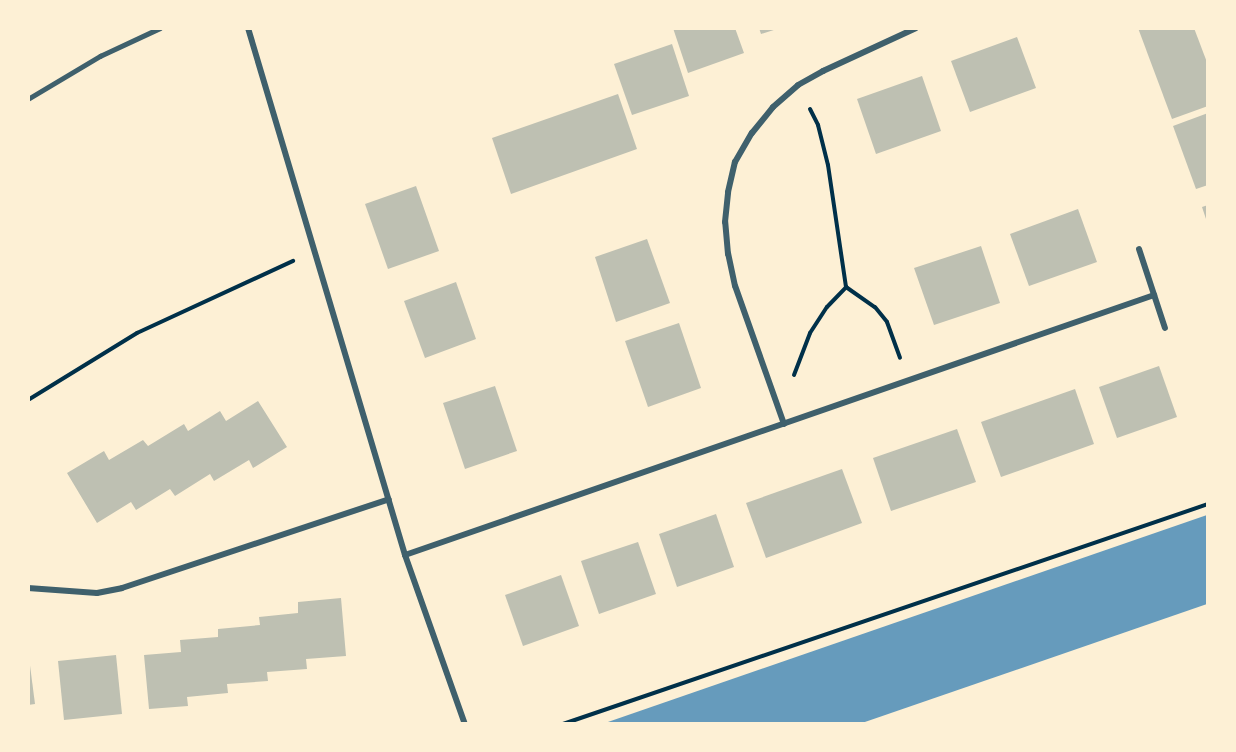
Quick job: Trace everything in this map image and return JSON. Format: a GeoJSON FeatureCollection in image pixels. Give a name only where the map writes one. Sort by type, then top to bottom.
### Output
{"type":"FeatureCollection","features":[{"type":"Feature","properties":{"kind":"street"},"geometry":{"type":"LineString","coordinates":[[248,28],[405,555],[465,723]]}},
{"type":"Feature","properties":{"kind":"street"},"geometry":{"type":"LineString","coordinates":[[784,424],[735,286],[725,222],[728,192],[735,162],[752,133],[773,107],[798,86],[824,71],[916,28]]}},
{"type":"Feature","properties":{"kind":"street"},"geometry":{"type":"LineString","coordinates":[[1139,249],[1165,328]]}},
{"type":"Feature","properties":{"kind":"street"},"geometry":{"type":"LineString","coordinates":[[405,555],[1154,295]]}},
{"type":"Feature","properties":{"kind":"street"},"geometry":{"type":"LineString","coordinates":[[28,588],[89,593],[122,588],[389,499]]}},
{"type":"Feature","properties":{"kind":"lane"},"geometry":{"type":"LineString","coordinates":[[28,99],[100,56],[160,28]]}},
{"type":"Feature","properties":{"kind":"path"},"geometry":{"type":"LineString","coordinates":[[798,86],[822,139],[846,287],[875,307],[887,322],[900,358]]}},
{"type":"Feature","properties":{"kind":"path"},"geometry":{"type":"LineString","coordinates":[[28,400],[137,333],[315,251]]}},
{"type":"Feature","properties":{"kind":"path"},"geometry":{"type":"LineString","coordinates":[[794,375],[810,333],[827,307],[846,287]]}},
{"type":"Feature","properties":{"kind":"path"},"geometry":{"type":"LineString","coordinates":[[563,723],[1208,504]]}},
{"type":"Feature","properties":{"kind":"water"},"geometry":{"type":"Polygon","coordinates":[[[1207,515],[1207,604],[862,723],[605,723],[1207,515]]]}},
{"type":"Feature","properties":{"kind":"building"},"geometry":{"type":"Polygon","coordinates":[[[673,28],[735,28],[744,53],[688,73],[673,28]]]}},
{"type":"Feature","properties":{"kind":"building"},"geometry":{"type":"Polygon","coordinates":[[[759,28],[777,28],[777,29],[761,34],[759,28]]]}},
{"type":"Feature","properties":{"kind":"building"},"geometry":{"type":"Polygon","coordinates":[[[1138,28],[1194,28],[1208,65],[1208,106],[1172,119],[1138,28]]]}},
{"type":"Feature","properties":{"kind":"building"},"geometry":{"type":"Polygon","coordinates":[[[1017,37],[1036,88],[970,112],[951,61],[1017,37]]]}},
{"type":"Feature","properties":{"kind":"building"},"geometry":{"type":"Polygon","coordinates":[[[672,44],[689,96],[632,115],[614,64],[672,44]]]}},
{"type":"Feature","properties":{"kind":"building"},"geometry":{"type":"Polygon","coordinates":[[[922,76],[941,131],[876,154],[857,99],[922,76]]]}},
{"type":"Feature","properties":{"kind":"building"},"geometry":{"type":"Polygon","coordinates":[[[618,94],[637,149],[511,194],[492,138],[618,94]]]}},
{"type":"Feature","properties":{"kind":"building"},"geometry":{"type":"Polygon","coordinates":[[[1208,113],[1208,185],[1196,189],[1173,126],[1208,113]]]}},
{"type":"Feature","properties":{"kind":"building"},"geometry":{"type":"Polygon","coordinates":[[[416,186],[439,251],[388,269],[365,204],[416,186]]]}},
{"type":"Feature","properties":{"kind":"building"},"geometry":{"type":"Polygon","coordinates":[[[1208,205],[1208,222],[1207,222],[1202,207],[1208,205]]]}},
{"type":"Feature","properties":{"kind":"building"},"geometry":{"type":"Polygon","coordinates":[[[1078,209],[1097,262],[1029,286],[1010,234],[1078,209]]]}},
{"type":"Feature","properties":{"kind":"building"},"geometry":{"type":"Polygon","coordinates":[[[647,239],[670,303],[616,322],[595,257],[647,239]]]}},
{"type":"Feature","properties":{"kind":"building"},"geometry":{"type":"Polygon","coordinates":[[[981,246],[1000,303],[934,325],[914,268],[981,246]]]}},
{"type":"Feature","properties":{"kind":"building"},"geometry":{"type":"Polygon","coordinates":[[[456,282],[476,339],[425,358],[404,301],[456,282]]]}},
{"type":"Feature","properties":{"kind":"building"},"geometry":{"type":"Polygon","coordinates":[[[679,323],[701,388],[648,407],[625,341],[679,323]]]}},
{"type":"Feature","properties":{"kind":"building"},"geometry":{"type":"Polygon","coordinates":[[[1159,366],[1177,417],[1117,438],[1099,387],[1159,366]]]}},
{"type":"Feature","properties":{"kind":"building"},"geometry":{"type":"Polygon","coordinates":[[[495,386],[517,451],[465,469],[443,403],[495,386]]]}},
{"type":"Feature","properties":{"kind":"building"},"geometry":{"type":"Polygon","coordinates":[[[1075,389],[1094,444],[1001,477],[981,422],[1075,389]]]}},
{"type":"Feature","properties":{"kind":"building"},"geometry":{"type":"Polygon","coordinates":[[[258,401],[287,447],[253,468],[249,460],[214,481],[210,474],[175,496],[170,489],[136,510],[131,502],[97,523],[67,473],[104,451],[109,460],[143,440],[148,446],[184,424],[188,431],[220,411],[226,421],[258,401]]]}},
{"type":"Feature","properties":{"kind":"building"},"geometry":{"type":"Polygon","coordinates":[[[957,429],[976,482],[891,511],[873,458],[957,429]]]}},
{"type":"Feature","properties":{"kind":"building"},"geometry":{"type":"Polygon","coordinates":[[[842,469],[862,523],[766,558],[746,503],[842,469]]]}},
{"type":"Feature","properties":{"kind":"building"},"geometry":{"type":"Polygon","coordinates":[[[716,514],[734,567],[677,587],[659,534],[716,514]]]}},
{"type":"Feature","properties":{"kind":"building"},"geometry":{"type":"Polygon","coordinates":[[[638,542],[656,594],[599,614],[581,561],[638,542]]]}},
{"type":"Feature","properties":{"kind":"building"},"geometry":{"type":"Polygon","coordinates":[[[561,575],[579,626],[523,646],[505,595],[561,575]]]}},
{"type":"Feature","properties":{"kind":"building"},"geometry":{"type":"Polygon","coordinates":[[[341,598],[346,656],[306,659],[307,669],[267,672],[268,681],[227,684],[228,693],[187,697],[188,706],[149,709],[144,655],[181,652],[180,640],[218,637],[218,629],[260,625],[259,617],[298,613],[298,602],[341,598]]]}},
{"type":"Feature","properties":{"kind":"building"},"geometry":{"type":"Polygon","coordinates":[[[28,650],[35,704],[28,705],[28,650]]]}},
{"type":"Feature","properties":{"kind":"building"},"geometry":{"type":"Polygon","coordinates":[[[116,655],[122,714],[64,720],[58,661],[116,655]]]}}]}
